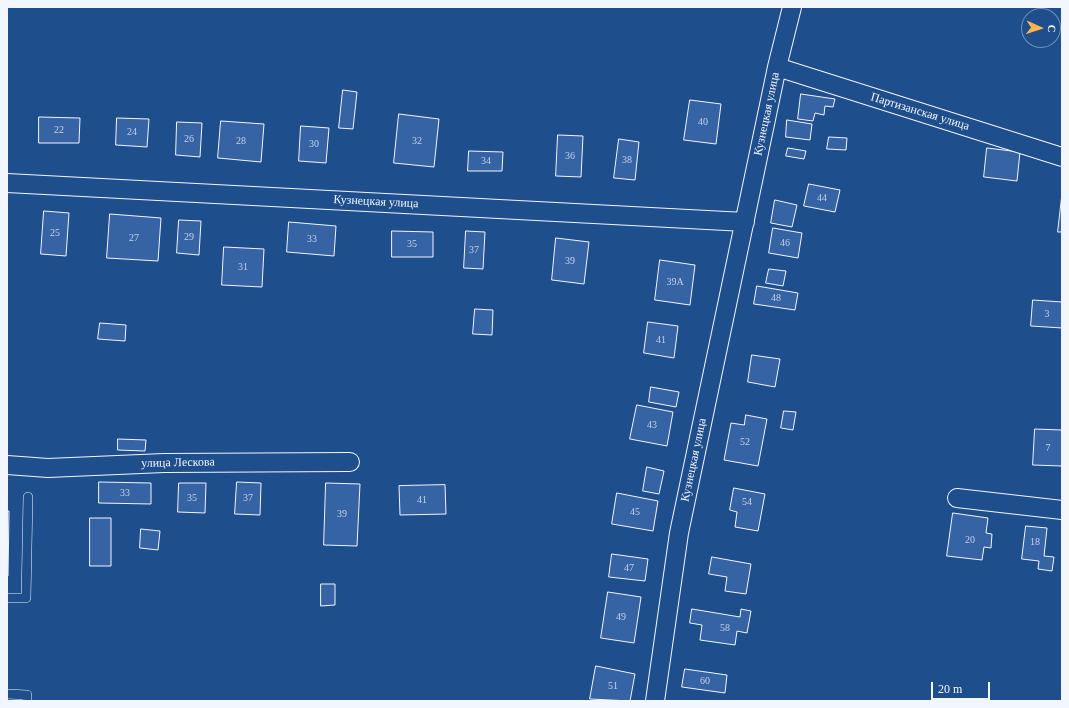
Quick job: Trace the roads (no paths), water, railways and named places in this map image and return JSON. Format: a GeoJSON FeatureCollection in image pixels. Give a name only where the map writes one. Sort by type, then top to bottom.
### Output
{"type":"FeatureCollection","features":[{"type":"Feature","properties":{"kind":"street","name":"Кузнецкая улица"},"geometry":{"type":"LineString","coordinates":[[655,701],[679,534],[777,67],[792,7]]}},
{"type":"Feature","properties":{"kind":"street","name":"Партизанская улица"},"geometry":{"type":"LineString","coordinates":[[777,67],[1062,157]]}},
{"type":"Feature","properties":{"kind":"street","name":"Кузнецкая улица"},"geometry":{"type":"LineString","coordinates":[[7,183],[745,222]]}},
{"type":"Feature","properties":{"kind":"street","name":"улица Лескова"},"geometry":{"type":"LineString","coordinates":[[7,465],[48,468],[164,463],[350,462]]}},
{"type":"Feature","properties":{"kind":"street"},"geometry":{"type":"LineString","coordinates":[[957,498],[1062,510]]}},
{"type":"Feature","properties":{"kind":"lane"},"geometry":{"type":"LineString","coordinates":[[7,598],[26,598],[28,497]]}},
{"type":"Feature","properties":{"kind":"lane"},"geometry":{"type":"LineString","coordinates":[[7,694],[27,695],[27,701]]}}]}
